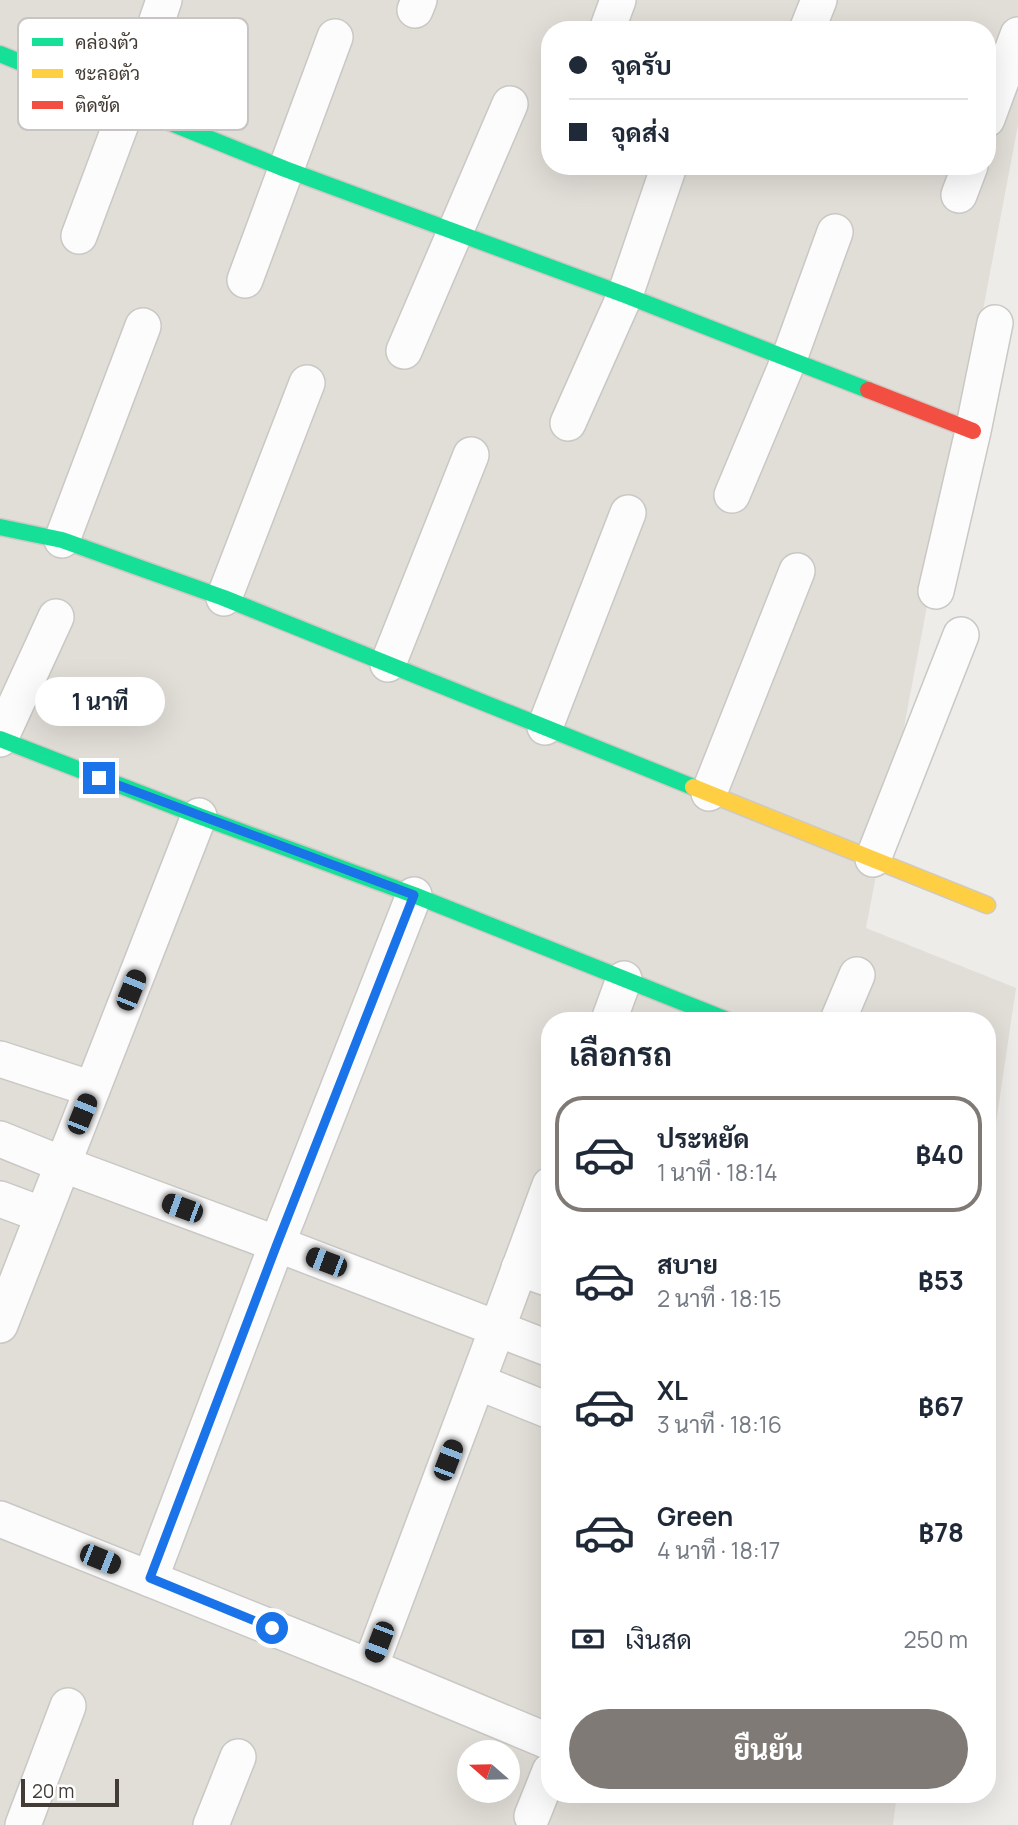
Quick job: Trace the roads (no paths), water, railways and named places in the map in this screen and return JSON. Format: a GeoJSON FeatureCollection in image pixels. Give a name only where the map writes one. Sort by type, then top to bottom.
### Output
{"type":"FeatureCollection","features":[{"type":"Feature","properties":{"kind":"street"},"geometry":{"type":"LineString","coordinates":[[158,18],[164,0]]}},
{"type":"Feature","properties":{"kind":"street"},"geometry":{"type":"LineString","coordinates":[[610,21],[618,0]]}},
{"type":"Feature","properties":{"kind":"street"},"geometry":{"type":"LineString","coordinates":[[811,21],[819,0]]}},
{"type":"Feature","properties":{"kind":"street"},"geometry":{"type":"LineString","coordinates":[[996,95],[1018,35]]}},
{"type":"Feature","properties":{"kind":"street"},"geometry":{"type":"LineString","coordinates":[[245,280],[335,37]]}},
{"type":"Feature","properties":{"kind":"street"},"geometry":{"type":"LineString","coordinates":[[0,54],[18,61]]}},
{"type":"Feature","properties":{"kind":"street"},"geometry":{"type":"LineString","coordinates":[[404,351],[510,104]]}},
{"type":"Feature","properties":{"kind":"street"},"geometry":{"type":"LineString","coordinates":[[79,236],[119,130]]}},
{"type":"Feature","properties":{"kind":"street"},"geometry":{"type":"LineString","coordinates":[[189,130],[285,169],[625,295],[973,431]]}},
{"type":"Feature","properties":{"kind":"street"},"geometry":{"type":"LineString","coordinates":[[568,423],[625,295],[666,175]]}},
{"type":"Feature","properties":{"kind":"street"},"geometry":{"type":"LineString","coordinates":[[732,495],[789,359],[835,232]]}},
{"type":"Feature","properties":{"kind":"street"},"geometry":{"type":"LineString","coordinates":[[936,591],[995,323]]}},
{"type":"Feature","properties":{"kind":"street"},"geometry":{"type":"LineString","coordinates":[[62,540],[143,326]]}},
{"type":"Feature","properties":{"kind":"street"},"geometry":{"type":"LineString","coordinates":[[224,598],[307,383]]}},
{"type":"Feature","properties":{"kind":"street"},"geometry":{"type":"LineString","coordinates":[[388,664],[471,455]]}},
{"type":"Feature","properties":{"kind":"street"},"geometry":{"type":"LineString","coordinates":[[545,727],[628,513]]}},
{"type":"Feature","properties":{"kind":"street"},"geometry":{"type":"LineString","coordinates":[[0,527],[62,540],[224,598],[987,905]]}},
{"type":"Feature","properties":{"kind":"street"},"geometry":{"type":"LineString","coordinates":[[709,793],[797,571]]}},
{"type":"Feature","properties":{"kind":"street"},"geometry":{"type":"LineString","coordinates":[[56,617],[0,739],[414,895],[707,1012]]}},
{"type":"Feature","properties":{"kind":"street"},"geometry":{"type":"LineString","coordinates":[[873,859],[961,635]]}},
{"type":"Feature","properties":{"kind":"street"},"geometry":{"type":"LineString","coordinates":[[0,1325],[199,816]]}},
{"type":"Feature","properties":{"kind":"street"},"geometry":{"type":"LineString","coordinates":[[150,1578],[414,895]]}},
{"type":"Feature","properties":{"kind":"street"},"geometry":{"type":"LineString","coordinates":[[841,1012],[857,975]]}},
{"type":"Feature","properties":{"kind":"street"},"geometry":{"type":"LineString","coordinates":[[612,1012],[624,979]]}},
{"type":"Feature","properties":{"kind":"street"},"geometry":{"type":"LineString","coordinates":[[0,1059],[92,1089]]}},
{"type":"Feature","properties":{"kind":"street"},"geometry":{"type":"LineString","coordinates":[[0,1139],[541,1346]]}},
{"type":"Feature","properties":{"kind":"street"},"geometry":{"type":"LineString","coordinates":[[0,1199],[43,1215]]}},
{"type":"Feature","properties":{"kind":"street"},"geometry":{"type":"LineString","coordinates":[[370,1667],[497,1329],[534,1274],[541,1235]]}},
{"type":"Feature","properties":{"kind":"street"},"geometry":{"type":"LineString","coordinates":[[478,1382],[541,1406]]}},
{"type":"Feature","properties":{"kind":"street"},"geometry":{"type":"LineString","coordinates":[[0,1519],[541,1738]]}},
{"type":"Feature","properties":{"kind":"street"},"geometry":{"type":"LineString","coordinates":[[23,1825],[68,1706]]}},
{"type":"Feature","properties":{"kind":"street"},"geometry":{"type":"LineString","coordinates":[[211,1825],[238,1757]]}},
{"type":"Feature","properties":{"kind":"street"},"geometry":{"type":"LineString","coordinates":[[532,1816],[541,1794]]}}]}
